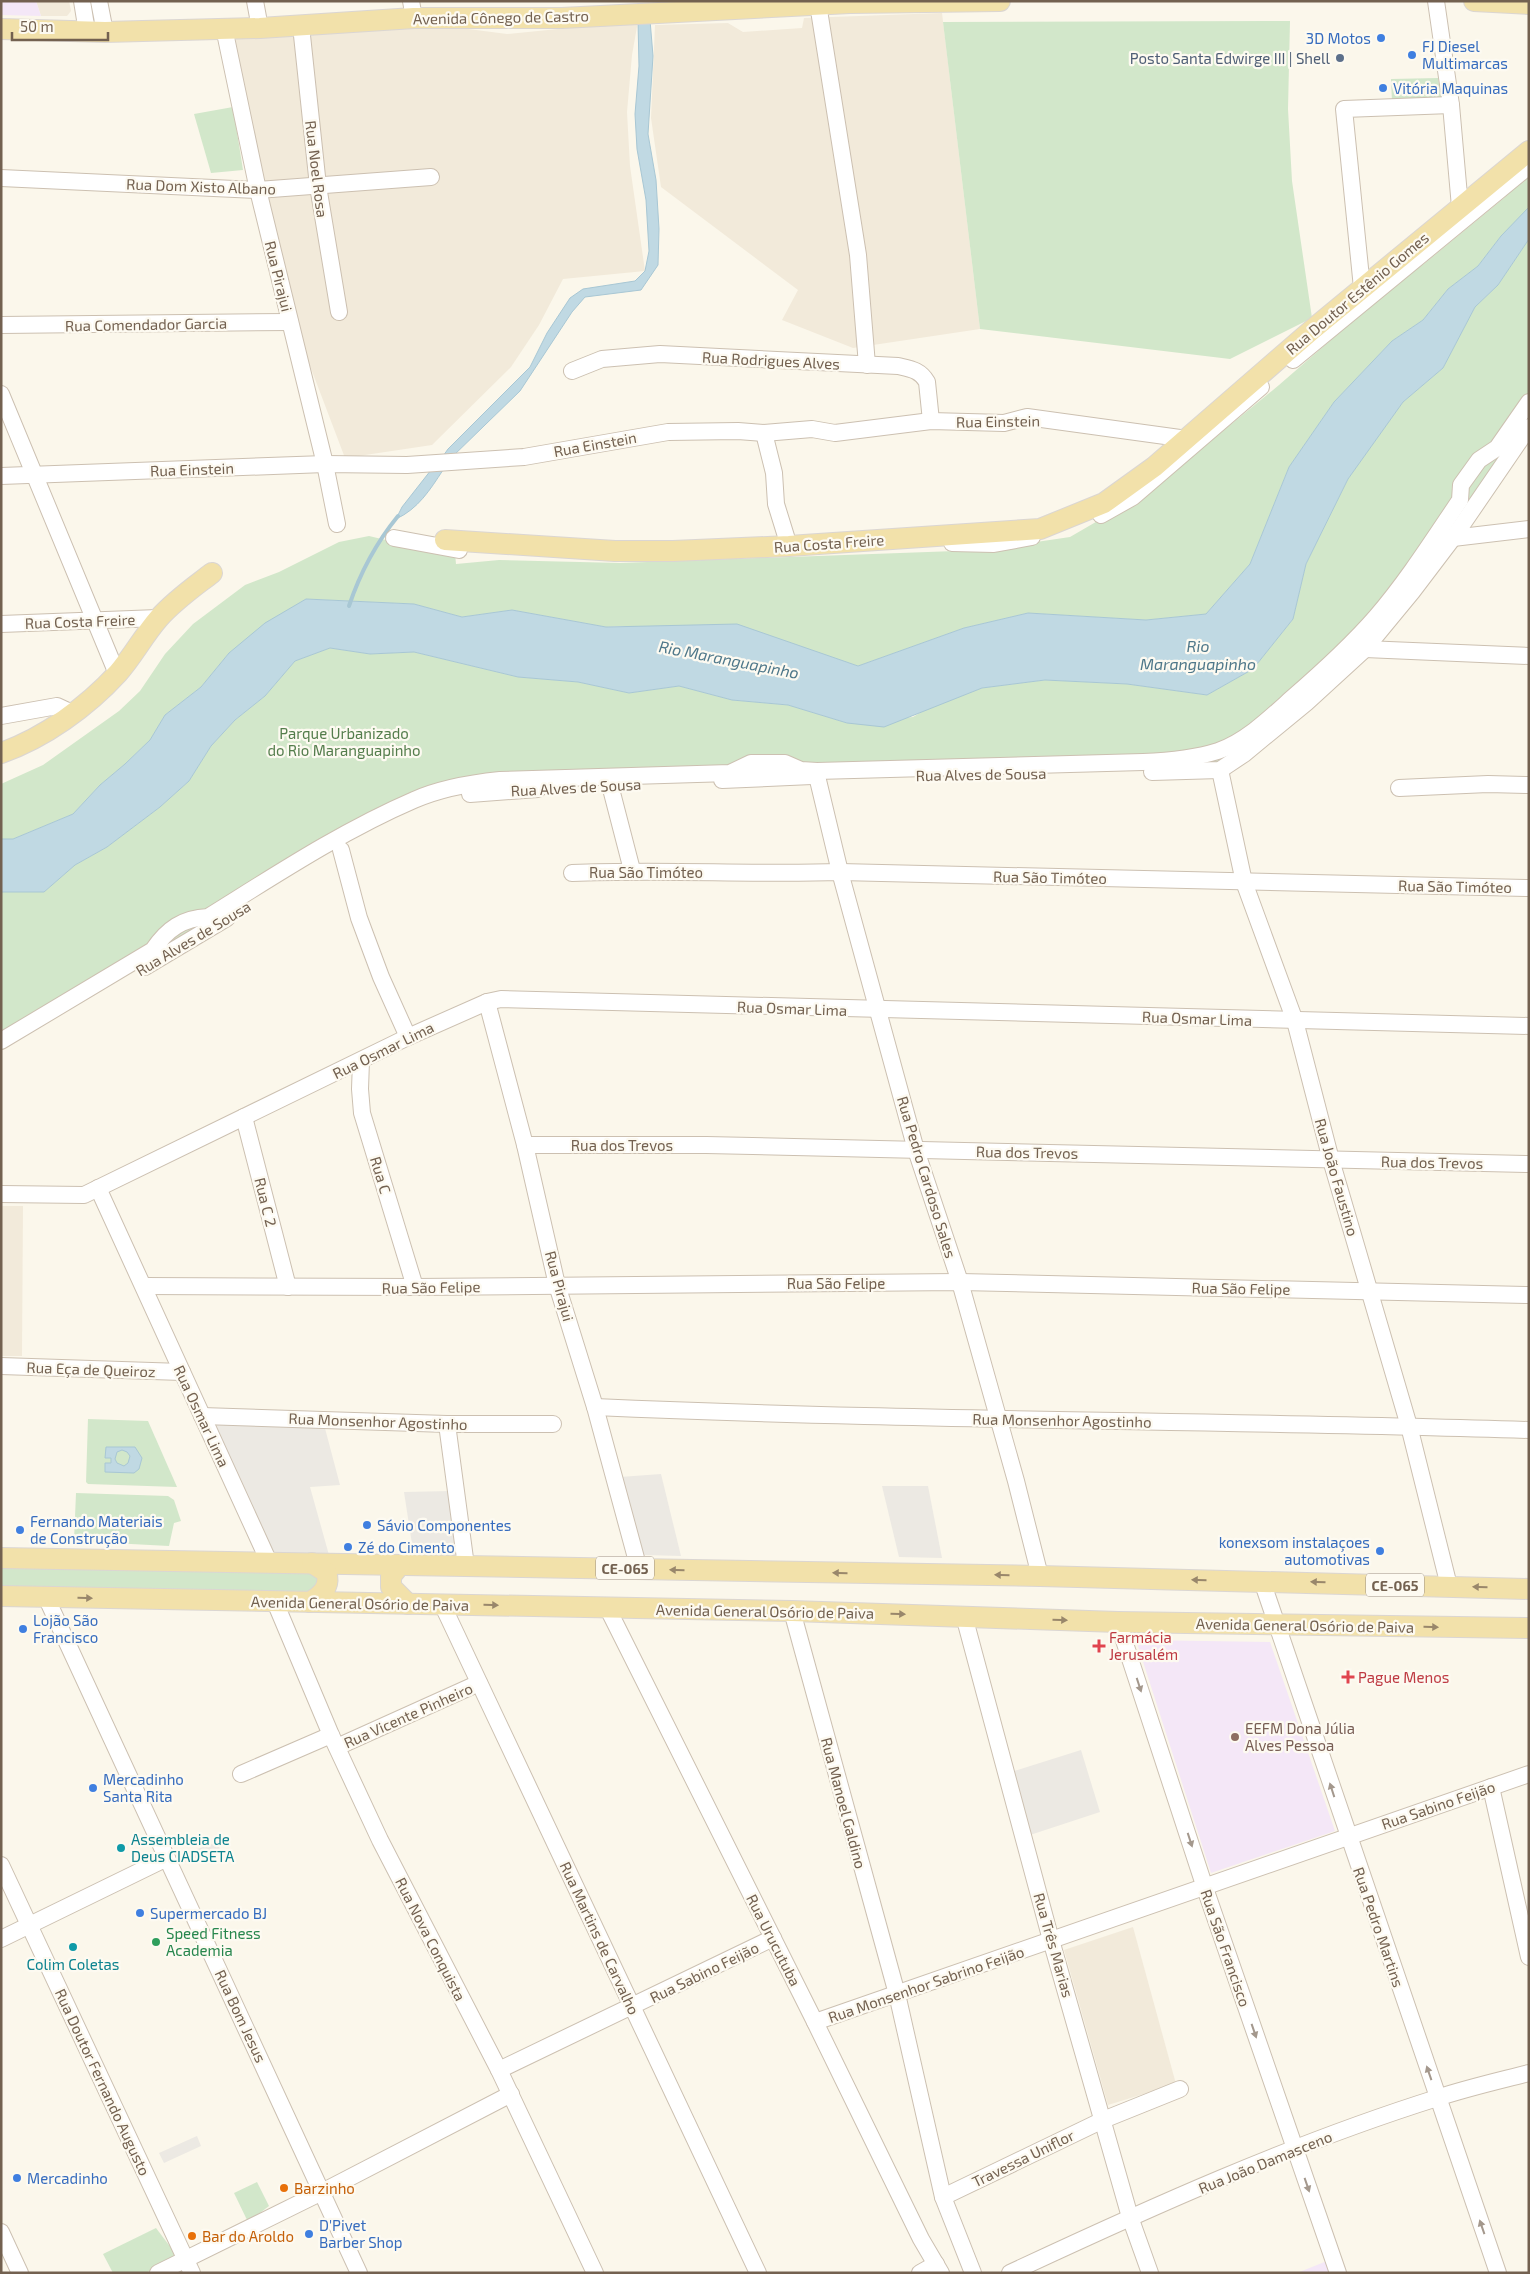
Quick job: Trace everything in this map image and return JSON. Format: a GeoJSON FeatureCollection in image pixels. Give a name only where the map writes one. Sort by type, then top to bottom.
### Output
{"type":"FeatureCollection","features":[{"type":"Feature","properties":{"kind":"main road","name":"Avenida Cônego de Castro"},"geometry":{"type":"LineString","coordinates":[[1,29],[96,32],[260,28],[301,26],[413,10],[535,18],[640,7],[1000,1]]}},
{"type":"Feature","properties":{"kind":"main road"},"geometry":{"type":"LineString","coordinates":[[1474,1],[1529,4]]}},
{"type":"Feature","properties":{"kind":"main road","name":"Rua Doutor Estênio Gomes"},"geometry":{"type":"LineString","coordinates":[[1187,438],[1362,288],[1529,151]]}},
{"type":"Feature","properties":{"kind":"main road","name":"Rua Costa Freire"},"geometry":{"type":"LineString","coordinates":[[445,540],[615,551],[788,546],[1040,529],[1104,503],[1154,467],[1187,438]]}},
{"type":"Feature","properties":{"kind":"main road"},"geometry":{"type":"LineString","coordinates":[[1,753],[37,737],[101,690],[119,672],[158,618],[180,597],[212,573]]}},
{"type":"Feature","properties":{"kind":"main road","name":"CE-065"},"geometry":{"type":"LineString","coordinates":[[1,1558],[1040,1576],[1529,1588]]}},
{"type":"Feature","properties":{"kind":"main road"},"geometry":{"type":"LineString","coordinates":[[310,1602],[323,1592],[328,1577],[326,1572],[312,1563]]}},
{"type":"Feature","properties":{"kind":"main road"},"geometry":{"type":"LineString","coordinates":[[400,1565],[391,1576],[391,1587],[408,1604]]}},
{"type":"Feature","properties":{"kind":"main road","name":"Avenida General Osório de Paiva"},"geometry":{"type":"LineString","coordinates":[[1,1596],[792,1611],[1118,1622],[1529,1628]]}},
{"type":"Feature","properties":{"kind":"street"},"geometry":{"type":"LineString","coordinates":[[82,1],[96,32]]}},
{"type":"Feature","properties":{"kind":"street"},"geometry":{"type":"LineString","coordinates":[[96,32],[99,1]]}},
{"type":"Feature","properties":{"kind":"street"},"geometry":{"type":"LineString","coordinates":[[255,1],[260,28]]}},
{"type":"Feature","properties":{"kind":"street"},"geometry":{"type":"LineString","coordinates":[[1436,1],[1451,105],[1460,207]]}},
{"type":"Feature","properties":{"kind":"street"},"geometry":{"type":"LineString","coordinates":[[818,4],[858,255],[867,365]]}},
{"type":"Feature","properties":{"kind":"street","name":"Rua Noel Rosa"},"geometry":{"type":"LineString","coordinates":[[301,26],[318,186],[339,312]]}},
{"type":"Feature","properties":{"kind":"street","name":"Rua Pirajui"},"geometry":{"type":"LineString","coordinates":[[224,28],[258,190],[325,464],[337,524]]}},
{"type":"Feature","properties":{"kind":"street"},"geometry":{"type":"LineString","coordinates":[[1362,288],[1344,109],[1451,105]]}},
{"type":"Feature","properties":{"kind":"street"},"geometry":{"type":"LineString","coordinates":[[394,538],[456,550],[520,551],[615,558],[700,556],[944,543],[994,544],[1038,536],[1101,514],[1133,497],[1169,468],[1301,352],[1397,276],[1529,166]]}},
{"type":"Feature","properties":{"kind":"street","name":"Rua Dom Xisto Albano"},"geometry":{"type":"LineString","coordinates":[[1,178],[258,190],[431,177]]}},
{"type":"Feature","properties":{"kind":"street","name":"Rua Comendador Garcia"},"geometry":{"type":"LineString","coordinates":[[1,325],[290,322]]}},
{"type":"Feature","properties":{"kind":"street","name":"Rua Rodrigues Alves"},"geometry":{"type":"LineString","coordinates":[[572,371],[602,359],[660,354],[898,366],[920,373],[927,382],[930,422]]}},
{"type":"Feature","properties":{"kind":"street"},"geometry":{"type":"LineString","coordinates":[[1,394],[115,669],[119,672]]}},
{"type":"Feature","properties":{"kind":"street"},"geometry":{"type":"LineString","coordinates":[[1,1041],[154,950],[164,934],[192,918],[208,918],[336,840],[416,799],[466,784],[500,780],[730,773],[751,763],[785,763],[800,770],[817,771],[1143,762],[1178,760],[1218,751],[1246,736],[1271,717],[1345,651],[1376,617],[1460,500],[1461,485],[1478,460],[1497,448],[1529,402]]}},
{"type":"Feature","properties":{"kind":"street","name":"Rua Einstein"},"geometry":{"type":"LineString","coordinates":[[1,476],[325,464],[407,465],[524,457],[668,432],[738,431],[764,433],[812,429],[835,433],[930,422],[1004,423],[1027,417],[1187,438]]}},
{"type":"Feature","properties":{"kind":"street"},"geometry":{"type":"LineString","coordinates":[[1220,770],[1244,754],[1365,649],[1453,538],[1529,426]]}},
{"type":"Feature","properties":{"kind":"street"},"geometry":{"type":"LineString","coordinates":[[764,433],[774,473],[776,504],[788,546]]}},
{"type":"Feature","properties":{"kind":"street"},"geometry":{"type":"LineString","coordinates":[[1453,538],[1529,529]]}},
{"type":"Feature","properties":{"kind":"street","name":"Rua Costa Freire"},"geometry":{"type":"LineString","coordinates":[[1,624],[158,618]]}},
{"type":"Feature","properties":{"kind":"street"},"geometry":{"type":"LineString","coordinates":[[1365,649],[1529,656]]}},
{"type":"Feature","properties":{"kind":"street"},"geometry":{"type":"LineString","coordinates":[[1,716],[57,706],[72,713]]}},
{"type":"Feature","properties":{"kind":"street","name":"Rua Alves de Sousa"},"geometry":{"type":"LineString","coordinates":[[1,1053],[360,838],[458,794],[817,776],[1203,772],[1220,770]]}},
{"type":"Feature","properties":{"kind":"street","name":"Rua João Faustino"},"geometry":{"type":"LineString","coordinates":[[1220,770],[1244,882],[1295,1021],[1331,1160],[1409,1426],[1449,1586]]}},
{"type":"Feature","properties":{"kind":"street","name":"Rua Pedro Cardoso Sales"},"geometry":{"type":"LineString","coordinates":[[817,776],[840,872],[916,1150],[960,1282],[999,1419],[1040,1576]]}},
{"type":"Feature","properties":{"kind":"street"},"geometry":{"type":"LineString","coordinates":[[1399,788],[1488,784],[1529,785]]}},
{"type":"Feature","properties":{"kind":"street"},"geometry":{"type":"LineString","coordinates":[[610,785],[632,870]]}},
{"type":"Feature","properties":{"kind":"street"},"geometry":{"type":"LineString","coordinates":[[341,850],[359,918],[408,1037]]}},
{"type":"Feature","properties":{"kind":"street","name":"Rua São Timóteo"},"geometry":{"type":"LineString","coordinates":[[572,873],[632,870],[791,874],[840,872],[1529,888]]}},
{"type":"Feature","properties":{"kind":"street","name":"Rua Osmar Lima"},"geometry":{"type":"LineString","coordinates":[[1,1194],[84,1195],[408,1037],[487,1002],[501,1000],[1529,1026]]}},
{"type":"Feature","properties":{"kind":"street","name":"Rua Pirajui"},"geometry":{"type":"LineString","coordinates":[[487,1002],[525,1145],[557,1285],[595,1407],[638,1569]]}},
{"type":"Feature","properties":{"kind":"street","name":"Rua C"},"geometry":{"type":"LineString","coordinates":[[361,1060],[360,1089],[362,1113],[415,1287]]}},
{"type":"Feature","properties":{"kind":"street","name":"Rua C 2"},"geometry":{"type":"LineString","coordinates":[[244,1117],[288,1287]]}},
{"type":"Feature","properties":{"kind":"street","name":"Rua dos Trevos"},"geometry":{"type":"LineString","coordinates":[[525,1145],[706,1145],[1529,1164]]}},
{"type":"Feature","properties":{"kind":"street","name":"Rua Osmar Lima"},"geometry":{"type":"LineString","coordinates":[[98,1188],[269,1562]]}},
{"type":"Feature","properties":{"kind":"street","name":"Rua São Felipe"},"geometry":{"type":"LineString","coordinates":[[144,1286],[415,1287],[960,1282],[1529,1295]]}},
{"type":"Feature","properties":{"kind":"street","name":"Rua Eça de Queiroz"},"geometry":{"type":"LineString","coordinates":[[1,1366],[182,1372]]}},
{"type":"Feature","properties":{"kind":"street","name":"Rua Monsenhor Agostinho"},"geometry":{"type":"LineString","coordinates":[[595,1407],[699,1412],[1529,1430]]}},
{"type":"Feature","properties":{"kind":"street","name":"Rua Monsenhor Agostinho"},"geometry":{"type":"LineString","coordinates":[[202,1416],[447,1424],[554,1424]]}},
{"type":"Feature","properties":{"kind":"street"},"geometry":{"type":"LineString","coordinates":[[447,1424],[466,1566]]}},
{"type":"Feature","properties":{"kind":"street","name":"Rua Pedro Martins"},"geometry":{"type":"LineString","coordinates":[[1262,1581],[1498,2273]]}},
{"type":"Feature","properties":{"kind":"street","name":"Rua Bom Jesus"},"geometry":{"type":"LineString","coordinates":[[46,1597],[359,2273]]}},
{"type":"Feature","properties":{"kind":"street","name":"Rua Nova Conquista"},"geometry":{"type":"LineString","coordinates":[[276,1602],[334,1741],[380,1840],[511,2094],[595,2273]]}},
{"type":"Feature","properties":{"kind":"street","name":"Rua Martins de Carvalho"},"geometry":{"type":"LineString","coordinates":[[442,1604],[758,2273]]}},
{"type":"Feature","properties":{"kind":"street","name":"Rua Urucutuba"},"geometry":{"type":"LineString","coordinates":[[607,1607],[815,2022],[921,2239],[939,2268]]}},
{"type":"Feature","properties":{"kind":"street","name":"Rua Manoel Galdino"},"geometry":{"type":"LineString","coordinates":[[792,1611],[896,1994],[943,2197]]}},
{"type":"Feature","properties":{"kind":"street","name":"Rua Três Marias"},"geometry":{"type":"LineString","coordinates":[[964,1616],[1051,1940],[1130,2217],[1150,2273]]}},
{"type":"Feature","properties":{"kind":"street","name":"Rua São Francisco"},"geometry":{"type":"LineString","coordinates":[[1118,1622],[1205,1886],[1338,2273]]}},
{"type":"Feature","properties":{"kind":"street","name":"Rua Vicente Pinheiro"},"geometry":{"type":"LineString","coordinates":[[241,1774],[334,1741],[480,1683]]}},
{"type":"Feature","properties":{"kind":"street","name":"Rua Sabino Feijão"},"geometry":{"type":"LineString","coordinates":[[1348,1836],[1529,1774]]}},
{"type":"Feature","properties":{"kind":"street"},"geometry":{"type":"LineString","coordinates":[[1491,1787],[1529,1957]]}},
{"type":"Feature","properties":{"kind":"street","name":"Rua Monsenhor Sabrino Feijão"},"geometry":{"type":"LineString","coordinates":[[815,2022],[1348,1836]]}},
{"type":"Feature","properties":{"kind":"street"},"geometry":{"type":"LineString","coordinates":[[1,1939],[167,1858]]}},
{"type":"Feature","properties":{"kind":"street","name":"Rua Doutor Fernando Augusto"},"geometry":{"type":"LineString","coordinates":[[1,1865],[189,2266]]}},
{"type":"Feature","properties":{"kind":"street","name":"Rua Sabino Feijão"},"geometry":{"type":"LineString","coordinates":[[499,2070],[773,1938]]}},
{"type":"Feature","properties":{"kind":"street","name":"Rua João Damasceno"},"geometry":{"type":"LineString","coordinates":[[1010,2273],[1130,2217],[1294,2149],[1438,2098],[1529,2073]]}},
{"type":"Feature","properties":{"kind":"street","name":"Travessa Uniflor"},"geometry":{"type":"LineString","coordinates":[[943,2197],[1103,2120],[1180,2088]]}},
{"type":"Feature","properties":{"kind":"street"},"geometry":{"type":"LineString","coordinates":[[158,2273],[189,2266],[322,2192],[511,2094]]}},
{"type":"Feature","properties":{"kind":"street"},"geometry":{"type":"LineString","coordinates":[[943,2197],[967,2271]]}},
{"type":"Feature","properties":{"kind":"street"},"geometry":{"type":"LineString","coordinates":[[1,2232],[20,2273]]}},
{"type":"Feature","properties":{"kind":"street"},"geometry":{"type":"LineString","coordinates":[[920,2273],[939,2268]]}},
{"type":"Feature","properties":{"kind":"shaded area"},"geometry":{"type":"Polygon","coordinates":[[[1,1],[36,1],[41,16],[1,15],[1,1]]]}},
{"type":"Feature","properties":{"kind":"shaded area"},"geometry":{"type":"Polygon","coordinates":[[[36,1],[69,1],[71,11],[67,16],[41,16],[36,1]]]}},
{"type":"Feature","properties":{"kind":"shaded area"},"geometry":{"type":"Polygon","coordinates":[[[942,13],[980,329],[853,348],[782,320],[798,290],[661,187],[651,118],[655,25],[728,23],[743,32],[802,28],[804,18],[942,13]]]}},
{"type":"Feature","properties":{"kind":"shaded area"},"geometry":{"type":"Polygon","coordinates":[[[638,21],[632,55],[627,112],[630,166],[645,271],[563,279],[539,325],[511,367],[432,445],[345,458],[293,321],[231,37],[422,23],[507,34],[638,21]]]}},
{"type":"Feature","properties":{"kind":"shaded area"},"geometry":{"type":"Polygon","coordinates":[[[1,1206],[23,1206],[22,1356],[1,1356],[1,1206]]]}},
{"type":"Feature","properties":{"kind":"shaded area"},"geometry":{"type":"Polygon","coordinates":[[[209,1417],[322,1417],[340,1485],[310,1487],[329,1555],[271,1554],[209,1417]]]}},
{"type":"Feature","properties":{"kind":"shaded area"},"geometry":{"type":"Polygon","coordinates":[[[661,1474],[681,1556],[645,1555],[638,1550],[620,1477],[661,1474]]]}},
{"type":"Feature","properties":{"kind":"shaded area"},"geometry":{"type":"Polygon","coordinates":[[[882,1486],[928,1486],[942,1558],[899,1557],[882,1486]]]}},
{"type":"Feature","properties":{"kind":"shaded area"},"geometry":{"type":"Polygon","coordinates":[[[451,1491],[460,1557],[414,1557],[404,1492],[451,1491]]]}},
{"type":"Feature","properties":{"kind":"shaded area","name":"EEFM Dona Júlia Alves Pessoa"},"geometry":{"type":"Polygon","coordinates":[[[1140,1640],[1270,1642],[1335,1831],[1211,1873],[1137,1643],[1140,1640]]]}},
{"type":"Feature","properties":{"kind":"shaded area"},"geometry":{"type":"Polygon","coordinates":[[[1081,1750],[1100,1812],[1027,1836],[1011,1772],[1081,1750]]]}},
{"type":"Feature","properties":{"kind":"shaded area"},"geometry":{"type":"Polygon","coordinates":[[[218,1842],[220,1850],[179,1864],[176,1856],[218,1842]]]}},
{"type":"Feature","properties":{"kind":"shaded area"},"geometry":{"type":"Polygon","coordinates":[[[1133,1927],[1176,2084],[1108,2105],[1064,1950],[1133,1927]]]}},
{"type":"Feature","properties":{"kind":"shaded area"},"geometry":{"type":"Polygon","coordinates":[[[197,2136],[201,2146],[164,2163],[159,2153],[197,2136]]]}},
{"type":"Feature","properties":{"kind":"shaded area"},"geometry":{"type":"Polygon","coordinates":[[[1327,2261],[1332,2273],[1297,2273],[1327,2261]]]}},
{"type":"Feature","properties":{"kind":"green space"},"geometry":{"type":"Polygon","coordinates":[[[1290,21],[1288,109],[1292,181],[1312,318],[1230,359],[980,329],[943,22],[1290,21]]]}},
{"type":"Feature","properties":{"kind":"green space"},"geometry":{"type":"Polygon","coordinates":[[[1438,78],[1442,102],[1392,102],[1391,79],[1438,78]]]}},
{"type":"Feature","properties":{"kind":"green space"},"geometry":{"type":"Polygon","coordinates":[[[233,107],[243,170],[211,173],[194,114],[233,107]]]}},
{"type":"Feature","properties":{"kind":"green space"},"geometry":{"type":"Polygon","coordinates":[[[1529,173],[1529,207],[1519,219],[1501,236],[1478,266],[1448,289],[1423,320],[1392,341],[1334,402],[1289,467],[1250,564],[1206,614],[1146,620],[1028,613],[964,628],[858,666],[803,648],[621,626],[606,627],[512,610],[462,617],[414,604],[306,599],[229,653],[201,687],[165,715],[150,740],[100,785],[73,814],[13,839],[1,839],[1,784],[43,765],[119,711],[140,691],[165,654],[193,624],[245,585],[279,572],[339,542],[369,536],[455,553],[456,564],[499,560],[620,563],[983,550],[1070,537],[1151,490],[1279,385],[1385,293],[1425,263],[1504,198],[1529,173]]]}},
{"type":"Feature","properties":{"kind":"green space","name":"Parque Urbanizado do Rio Maranguapinho"},"geometry":{"type":"Polygon","coordinates":[[[1529,239],[1529,415],[1444,539],[1360,644],[1220,763],[896,768],[460,791],[431,800],[356,834],[1,1046],[1,892],[44,892],[75,865],[107,847],[160,807],[189,781],[211,746],[235,720],[265,696],[295,661],[330,648],[370,654],[414,652],[518,677],[578,682],[629,693],[679,686],[732,700],[788,705],[847,723],[913,717],[928,708],[982,688],[1045,680],[1127,684],[1207,695],[1253,669],[1293,619],[1306,564],[1348,479],[1403,402],[1443,368],[1475,307],[1498,285],[1529,239]]]}},
{"type":"Feature","properties":{"kind":"green space"},"geometry":{"type":"Polygon","coordinates":[[[88,1419],[148,1421],[177,1487],[88,1484],[86,1482],[88,1419]]]}},
{"type":"Feature","properties":{"kind":"green space"},"geometry":{"type":"Polygon","coordinates":[[[76,1493],[168,1496],[174,1500],[181,1521],[174,1523],[169,1546],[74,1541],[76,1493]]]}},
{"type":"Feature","properties":{"kind":"green space"},"geometry":{"type":"Polygon","coordinates":[[[1,1566],[315,1571],[320,1574],[312,1594],[1,1587],[1,1566]]]}},
{"type":"Feature","properties":{"kind":"green space"},"geometry":{"type":"Polygon","coordinates":[[[257,2182],[269,2206],[248,2222],[234,2193],[257,2182]]]}},
{"type":"Feature","properties":{"kind":"green space"},"geometry":{"type":"Polygon","coordinates":[[[156,2228],[178,2257],[146,2273],[113,2273],[103,2254],[156,2228]]]}},
{"type":"Feature","properties":{"kind":"water"},"geometry":{"type":"Polygon","coordinates":[[[650,20],[653,56],[648,134],[656,180],[659,229],[658,265],[641,290],[585,297],[572,312],[520,391],[450,459],[441,459],[448,449],[530,367],[547,333],[570,298],[583,289],[635,281],[645,271],[649,251],[646,200],[637,149],[635,114],[639,66],[638,21],[650,20]]]}},
{"type":"Feature","properties":{"kind":"water","name":"Rio Maranguapinho"},"geometry":{"type":"Polygon","coordinates":[[[1529,207],[1529,239],[1498,285],[1475,307],[1443,368],[1403,402],[1348,479],[1306,564],[1293,619],[1253,669],[1207,695],[1127,684],[1045,680],[982,688],[884,727],[847,723],[788,705],[732,700],[679,686],[629,693],[578,682],[518,677],[414,652],[370,654],[330,648],[295,661],[265,696],[235,720],[211,746],[189,781],[160,807],[107,847],[75,865],[44,892],[1,892],[1,839],[13,839],[73,814],[100,785],[150,740],[165,715],[201,687],[229,653],[265,623],[306,599],[414,604],[462,617],[512,610],[606,627],[737,624],[858,666],[964,628],[1028,613],[1146,620],[1206,614],[1250,564],[1289,467],[1334,402],[1392,341],[1423,320],[1448,289],[1478,266],[1501,236],[1529,207]]]}},
{"type":"Feature","properties":{"kind":"water"},"geometry":{"type":"Polygon","coordinates":[[[431,470],[443,470],[417,504],[396,519],[402,507],[431,470]]]}},
{"type":"Feature","properties":{"kind":"water"},"geometry":{"type":"Polygon","coordinates":[[[106,1447],[135,1447],[142,1458],[139,1469],[134,1473],[105,1472],[105,1463],[111,1463],[111,1458],[105,1458],[106,1447]],[[122,1450],[117,1452],[115,1459],[117,1463],[124,1466],[128,1463],[130,1456],[122,1450]]]}},
{"type":"Feature","properties":{"kind":"waterway"},"geometry":{"type":"LineString","coordinates":[[349,606],[369,559],[398,516]]}},
{"type":"Feature","properties":{"kind":"place","name":"3D Motos"},"geometry":{"type":"Point","coordinates":[1381,38]}},
{"type":"Feature","properties":{"kind":"place","name":"FJ Diesel Multimarcas"},"geometry":{"type":"Point","coordinates":[1412,55]}},
{"type":"Feature","properties":{"kind":"place","name":"Posto Santa Edwirge III | Shell"},"geometry":{"type":"Point","coordinates":[1340,58]}},
{"type":"Feature","properties":{"kind":"place","name":"Vitória Maquinas"},"geometry":{"type":"Point","coordinates":[1383,88]}},
{"type":"Feature","properties":{"kind":"place","name":"Sávio Componentes"},"geometry":{"type":"Point","coordinates":[367,1525]}},
{"type":"Feature","properties":{"kind":"place","name":"Fernando Materiais de Construção"},"geometry":{"type":"Point","coordinates":[20,1530]}},
{"type":"Feature","properties":{"kind":"place","name":"Zé do Cimento"},"geometry":{"type":"Point","coordinates":[348,1547]}},
{"type":"Feature","properties":{"kind":"place","name":"konexsom instalaçoes automotivas"},"geometry":{"type":"Point","coordinates":[1380,1551]}},
{"type":"Feature","properties":{"kind":"place","name":"Lojão São Francisco"},"geometry":{"type":"Point","coordinates":[23,1629]}},
{"type":"Feature","properties":{"kind":"place","name":"Farmácia Jerusalém"},"geometry":{"type":"Point","coordinates":[1099,1646]}},
{"type":"Feature","properties":{"kind":"place","name":"Pague Menos"},"geometry":{"type":"Point","coordinates":[1348,1677]}},
{"type":"Feature","properties":{"kind":"place","name":"EEFM Dona Júlia Alves Pessoa"},"geometry":{"type":"Point","coordinates":[1235,1737]}},
{"type":"Feature","properties":{"kind":"place","name":"Mercadinho Santa Rita"},"geometry":{"type":"Point","coordinates":[93,1788]}},
{"type":"Feature","properties":{"kind":"place","name":"Assembleia de Deus CIADSETA"},"geometry":{"type":"Point","coordinates":[121,1848]}},
{"type":"Feature","properties":{"kind":"place","name":"Supermercado BJ"},"geometry":{"type":"Point","coordinates":[140,1913]}},
{"type":"Feature","properties":{"kind":"place","name":"Speed Fitness Academia"},"geometry":{"type":"Point","coordinates":[156,1942]}},
{"type":"Feature","properties":{"kind":"place","name":"Colim Coletas"},"geometry":{"type":"Point","coordinates":[73,1947]}},
{"type":"Feature","properties":{"kind":"place","name":"Mercadinho"},"geometry":{"type":"Point","coordinates":[17,2178]}},
{"type":"Feature","properties":{"kind":"place","name":"Barzinho"},"geometry":{"type":"Point","coordinates":[284,2188]}},
{"type":"Feature","properties":{"kind":"place","name":"D'Pivet Barber Shop"},"geometry":{"type":"Point","coordinates":[309,2234]}},
{"type":"Feature","properties":{"kind":"place","name":"Bar do Aroldo"},"geometry":{"type":"Point","coordinates":[192,2236]}}]}
